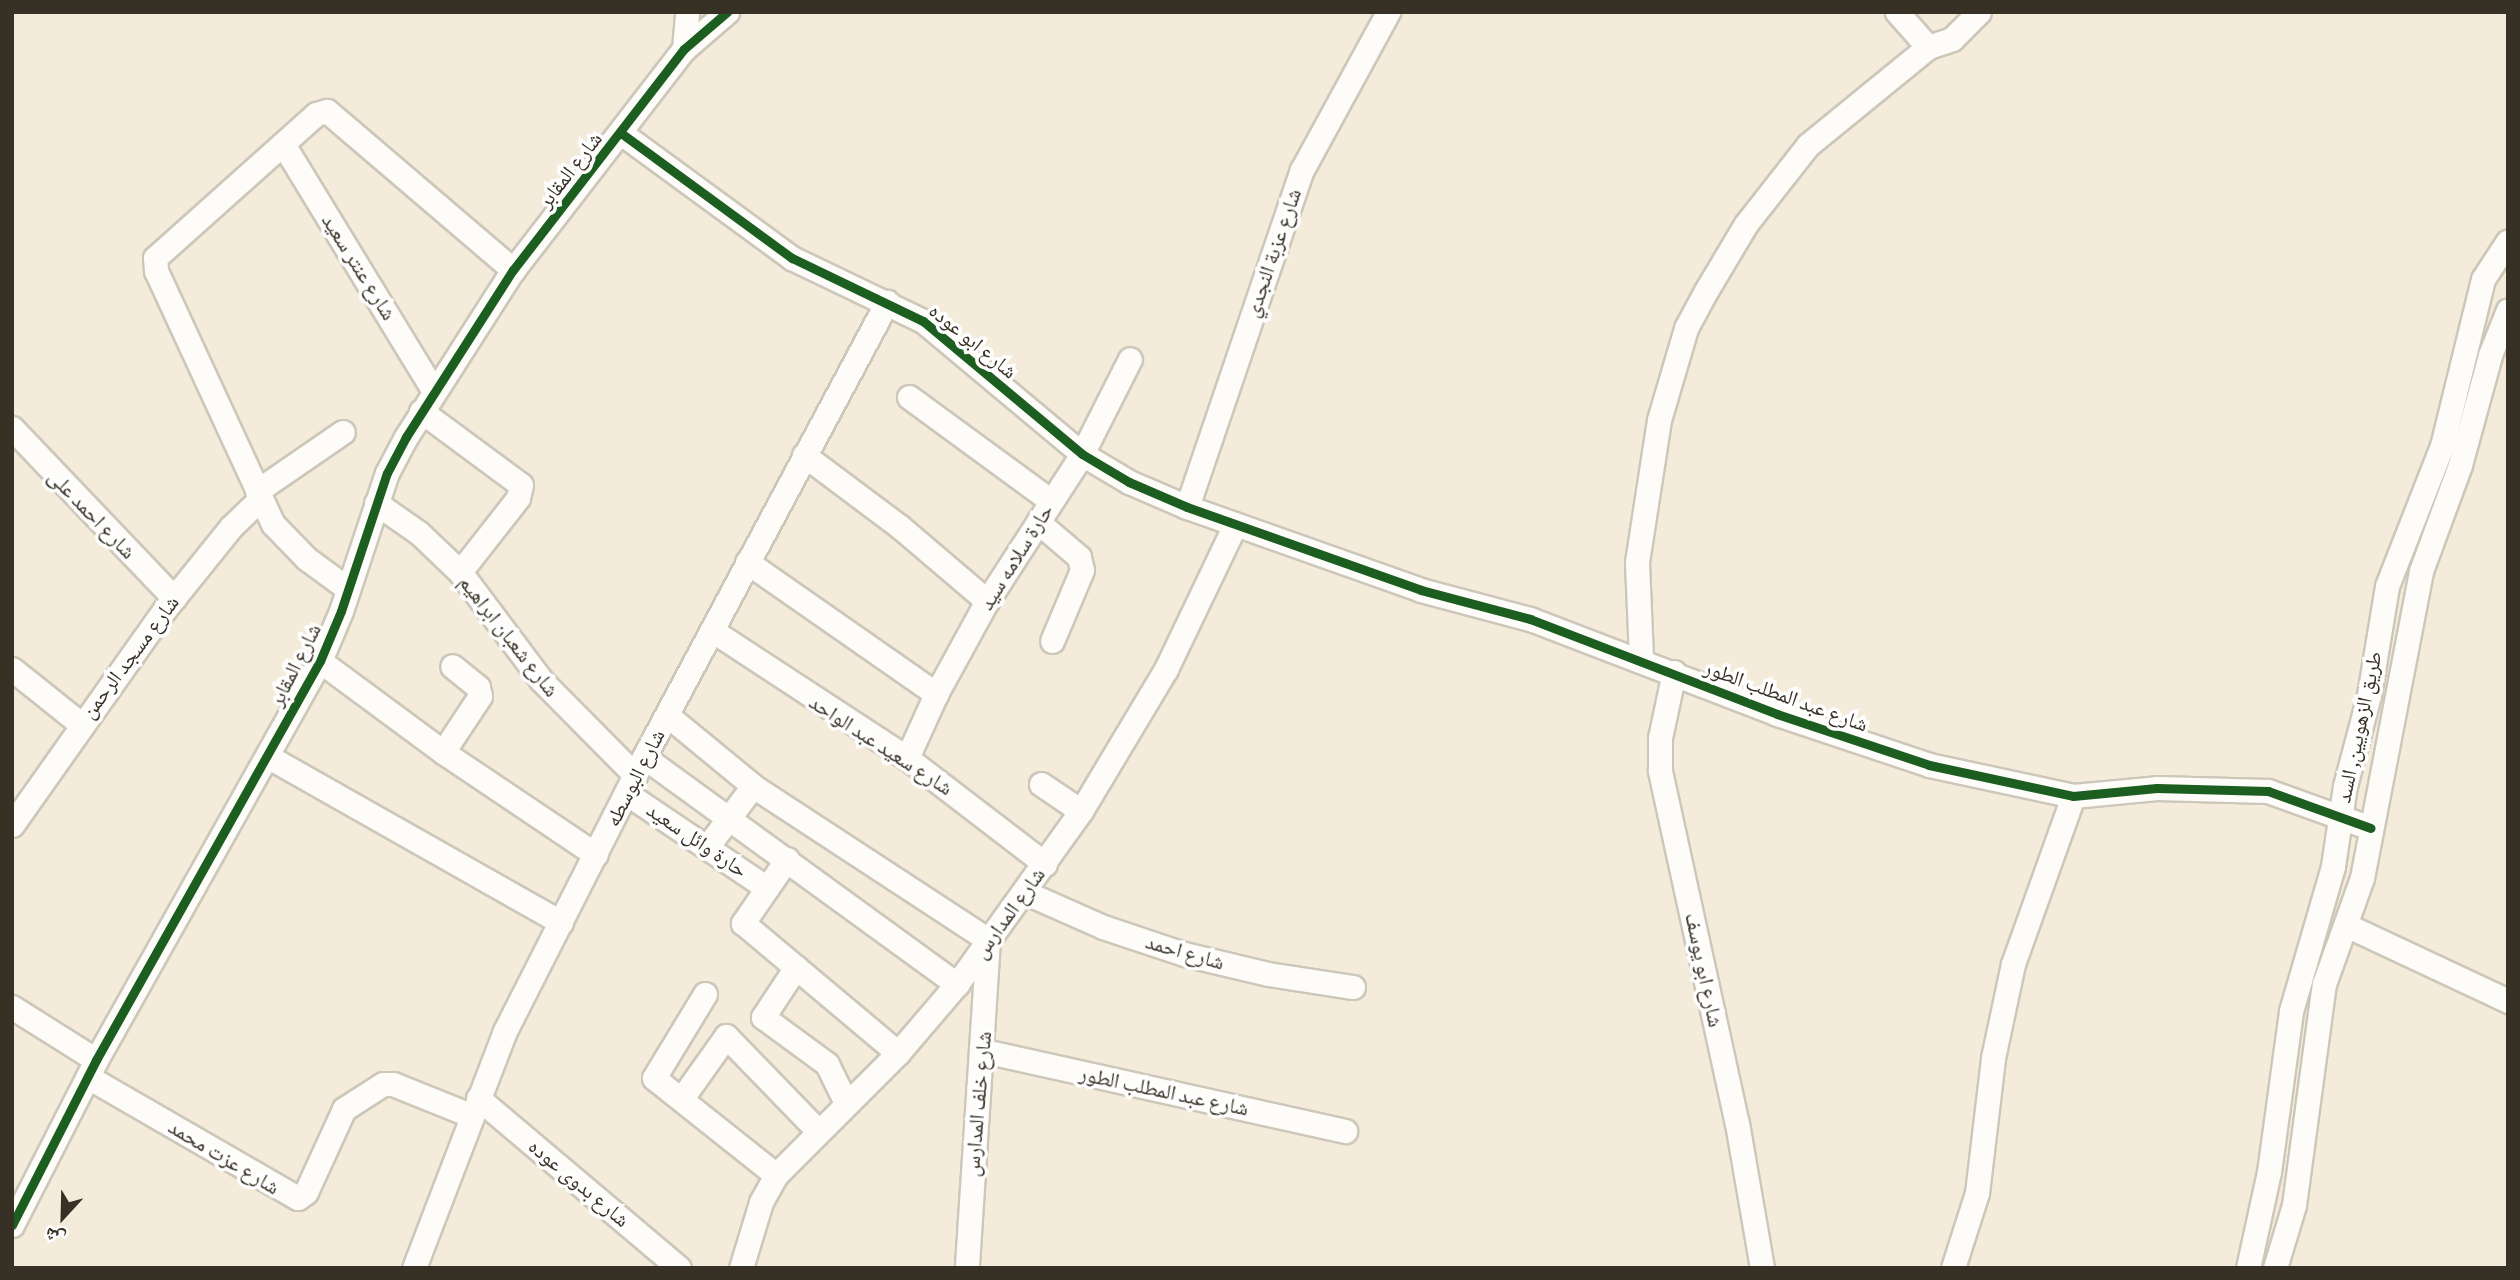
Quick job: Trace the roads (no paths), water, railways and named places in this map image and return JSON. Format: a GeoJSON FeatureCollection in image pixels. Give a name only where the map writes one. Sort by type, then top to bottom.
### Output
{"type":"FeatureCollection","features":[{"type":"Feature","properties":{"kind":"street"},"geometry":{"type":"LineString","coordinates":[[684,49],[687,12]]}},
{"type":"Feature","properties":{"kind":"street","name":"شارع المقابر"},"geometry":{"type":"LineString","coordinates":[[12,1225],[18,1199],[320,661],[348,589],[376,503],[421,411],[513,270],[684,49],[727,12]]}},
{"type":"Feature","properties":{"kind":"street","name":"شارع عزبة النجدي"},"geometry":{"type":"LineString","coordinates":[[1187,506],[1302,170],[1388,12]]}},
{"type":"Feature","properties":{"kind":"street"},"geometry":{"type":"LineString","coordinates":[[1897,12],[1928,47]]}},
{"type":"Feature","properties":{"kind":"street"},"geometry":{"type":"LineString","coordinates":[[1641,658],[1637,562],[1658,420],[1686,328],[1746,224],[1780,177],[1839,119],[1928,47],[1952,40],[1979,12]]}},
{"type":"Feature","properties":{"kind":"street"},"geometry":{"type":"LineString","coordinates":[[348,589],[288,542],[258,495],[154,264],[160,252],[316,114],[332,113],[513,270]]}},
{"type":"Feature","properties":{"kind":"street","name":"شارع ابو عوده"},"geometry":{"type":"LineString","coordinates":[[621,133],[792,258],[855,291],[887,302],[923,321],[1082,454],[1129,482],[1235,525]]}},
{"type":"Feature","properties":{"kind":"street","name":"شارع عنتر سعيد"},"geometry":{"type":"LineString","coordinates":[[283,145],[434,390]]}},
{"type":"Feature","properties":{"kind":"street","name":"طريق الزهويين, السد"},"geometry":{"type":"LineString","coordinates":[[2248,1268],[2269,1172],[2291,1011],[2333,866],[2340,816],[2369,695],[2387,586],[2442,446],[2483,279],[2508,241]]}},
{"type":"Feature","properties":{"kind":"street","name":"شارع البوسطه"},"geometry":{"type":"LineString","coordinates":[[414,1268],[505,1031],[635,775],[887,302]]}},
{"type":"Feature","properties":{"kind":"street","name":"طريق الزهويين, السد"},"geometry":{"type":"LineString","coordinates":[[2274,1268],[2294,1205],[2325,984],[2362,878],[2421,571],[2472,430],[2507,317]]}},
{"type":"Feature","properties":{"kind":"street","name":"حارة سلامه سيد"},"geometry":{"type":"LineString","coordinates":[[907,758],[936,694],[987,601],[1082,454],[1130,359]]}},
{"type":"Feature","properties":{"kind":"street"},"geometry":{"type":"LineString","coordinates":[[909,397],[1051,500]]}},
{"type":"Feature","properties":{"kind":"street"},"geometry":{"type":"LineString","coordinates":[[421,411],[521,485],[518,498],[460,572]]}},
{"type":"Feature","properties":{"kind":"street","name":"شارع احمد على"},"geometry":{"type":"LineString","coordinates":[[12,428],[174,598]]}},
{"type":"Feature","properties":{"kind":"street"},"geometry":{"type":"LineString","coordinates":[[258,495],[343,432]]}},
{"type":"Feature","properties":{"kind":"street"},"geometry":{"type":"LineString","coordinates":[[804,455],[899,526],[987,601]]}},
{"type":"Feature","properties":{"kind":"street","name":"شارع مسجد الرحمن"},"geometry":{"type":"LineString","coordinates":[[12,824],[81,724],[174,598],[258,495]]}},
{"type":"Feature","properties":{"kind":"street","name":"شارع شعبان ابراهيم"},"geometry":{"type":"LineString","coordinates":[[376,503],[419,533],[460,572],[541,680],[635,775]]}},
{"type":"Feature","properties":{"kind":"street"},"geometry":{"type":"LineString","coordinates":[[1038,522],[1079,557],[1082,570],[1052,641]]}},
{"type":"Feature","properties":{"kind":"street","name":"شارع عبد المطلب الطور"},"geometry":{"type":"LineString","coordinates":[[1235,525],[1421,590],[1530,619],[1641,658],[1777,714],[1930,765],[2073,796],[2157,788],[2238,788],[2293,797],[2371,828]]}},
{"type":"Feature","properties":{"kind":"street","name":"شارع المدارس"},"geometry":{"type":"LineString","coordinates":[[741,1268],[761,1202],[776,1175],[817,1130],[898,1053],[957,984],[1081,811],[1160,681],[1235,525]]}},
{"type":"Feature","properties":{"kind":"street"},"geometry":{"type":"LineString","coordinates":[[747,562],[936,694]]}},
{"type":"Feature","properties":{"kind":"street","name":"شارع سعيد عبد الواحد"},"geometry":{"type":"LineString","coordinates":[[713,631],[907,758],[1045,864]]}},
{"type":"Feature","properties":{"kind":"street"},"geometry":{"type":"LineString","coordinates":[[320,661],[443,752],[596,855]]}},
{"type":"Feature","properties":{"kind":"street"},"geometry":{"type":"LineString","coordinates":[[443,752],[480,696],[478,687],[452,666]]}},
{"type":"Feature","properties":{"kind":"street"},"geometry":{"type":"LineString","coordinates":[[12,669],[81,724]]}},
{"type":"Feature","properties":{"kind":"street","name":"شارع ابو يوسف"},"geometry":{"type":"LineString","coordinates":[[1674,672],[1663,718],[1660,771],[1737,1123],[1762,1268]]}},
{"type":"Feature","properties":{"kind":"street"},"geometry":{"type":"LineString","coordinates":[[667,715],[753,786],[988,940]]}},
{"type":"Feature","properties":{"kind":"street"},"geometry":{"type":"LineString","coordinates":[[267,757],[561,922]]}},
{"type":"Feature","properties":{"kind":"street"},"geometry":{"type":"LineString","coordinates":[[635,775],[728,820],[787,859],[957,984]]}},
{"type":"Feature","properties":{"kind":"street","name":"حارة وائل سعيد"},"geometry":{"type":"LineString","coordinates":[[635,775],[707,847],[767,888]]}},
{"type":"Feature","properties":{"kind":"street"},"geometry":{"type":"LineString","coordinates":[[1041,784],[1081,811]]}},
{"type":"Feature","properties":{"kind":"street"},"geometry":{"type":"LineString","coordinates":[[707,847],[753,786]]}},
{"type":"Feature","properties":{"kind":"street"},"geometry":{"type":"LineString","coordinates":[[1953,1268],[1977,1193],[1993,1058],[2013,964],[2073,796]]}},
{"type":"Feature","properties":{"kind":"street"},"geometry":{"type":"LineString","coordinates":[[787,859],[743,923],[898,1053]]}},
{"type":"Feature","properties":{"kind":"street","name":"شارع احمد"},"geometry":{"type":"LineString","coordinates":[[1024,892],[1103,927],[1184,954],[1268,974],[1353,987]]}},
{"type":"Feature","properties":{"kind":"street"},"geometry":{"type":"LineString","coordinates":[[2346,925],[2508,1001]]}},
{"type":"Feature","properties":{"kind":"street","name":"شارع خلف المدارس"},"geometry":{"type":"LineString","coordinates":[[967,1268],[974,1130],[984,1051],[988,940]]}},
{"type":"Feature","properties":{"kind":"street"},"geometry":{"type":"LineString","coordinates":[[796,967],[763,1017],[827,1064],[846,1103]]}},
{"type":"Feature","properties":{"kind":"street"},"geometry":{"type":"LineString","coordinates":[[705,994],[654,1078],[776,1175]]}},
{"type":"Feature","properties":{"kind":"street"},"geometry":{"type":"LineString","coordinates":[[12,1007],[92,1068]]}},
{"type":"Feature","properties":{"kind":"street"},"geometry":{"type":"LineString","coordinates":[[682,1098],[726,1036],[817,1130]]}},
{"type":"Feature","properties":{"kind":"street","name":"شارع عبد المطلب الطور"},"geometry":{"type":"LineString","coordinates":[[984,1051],[1345,1131]]}},
{"type":"Feature","properties":{"kind":"street","name":"شارع عزت محمد"},"geometry":{"type":"LineString","coordinates":[[92,1068],[298,1198],[306,1192],[344,1109],[383,1084],[393,1084],[474,1106]]}},
{"type":"Feature","properties":{"kind":"street","name":"شارع بدوى عوده"},"geometry":{"type":"LineString","coordinates":[[474,1106],[679,1268]]}}]}
